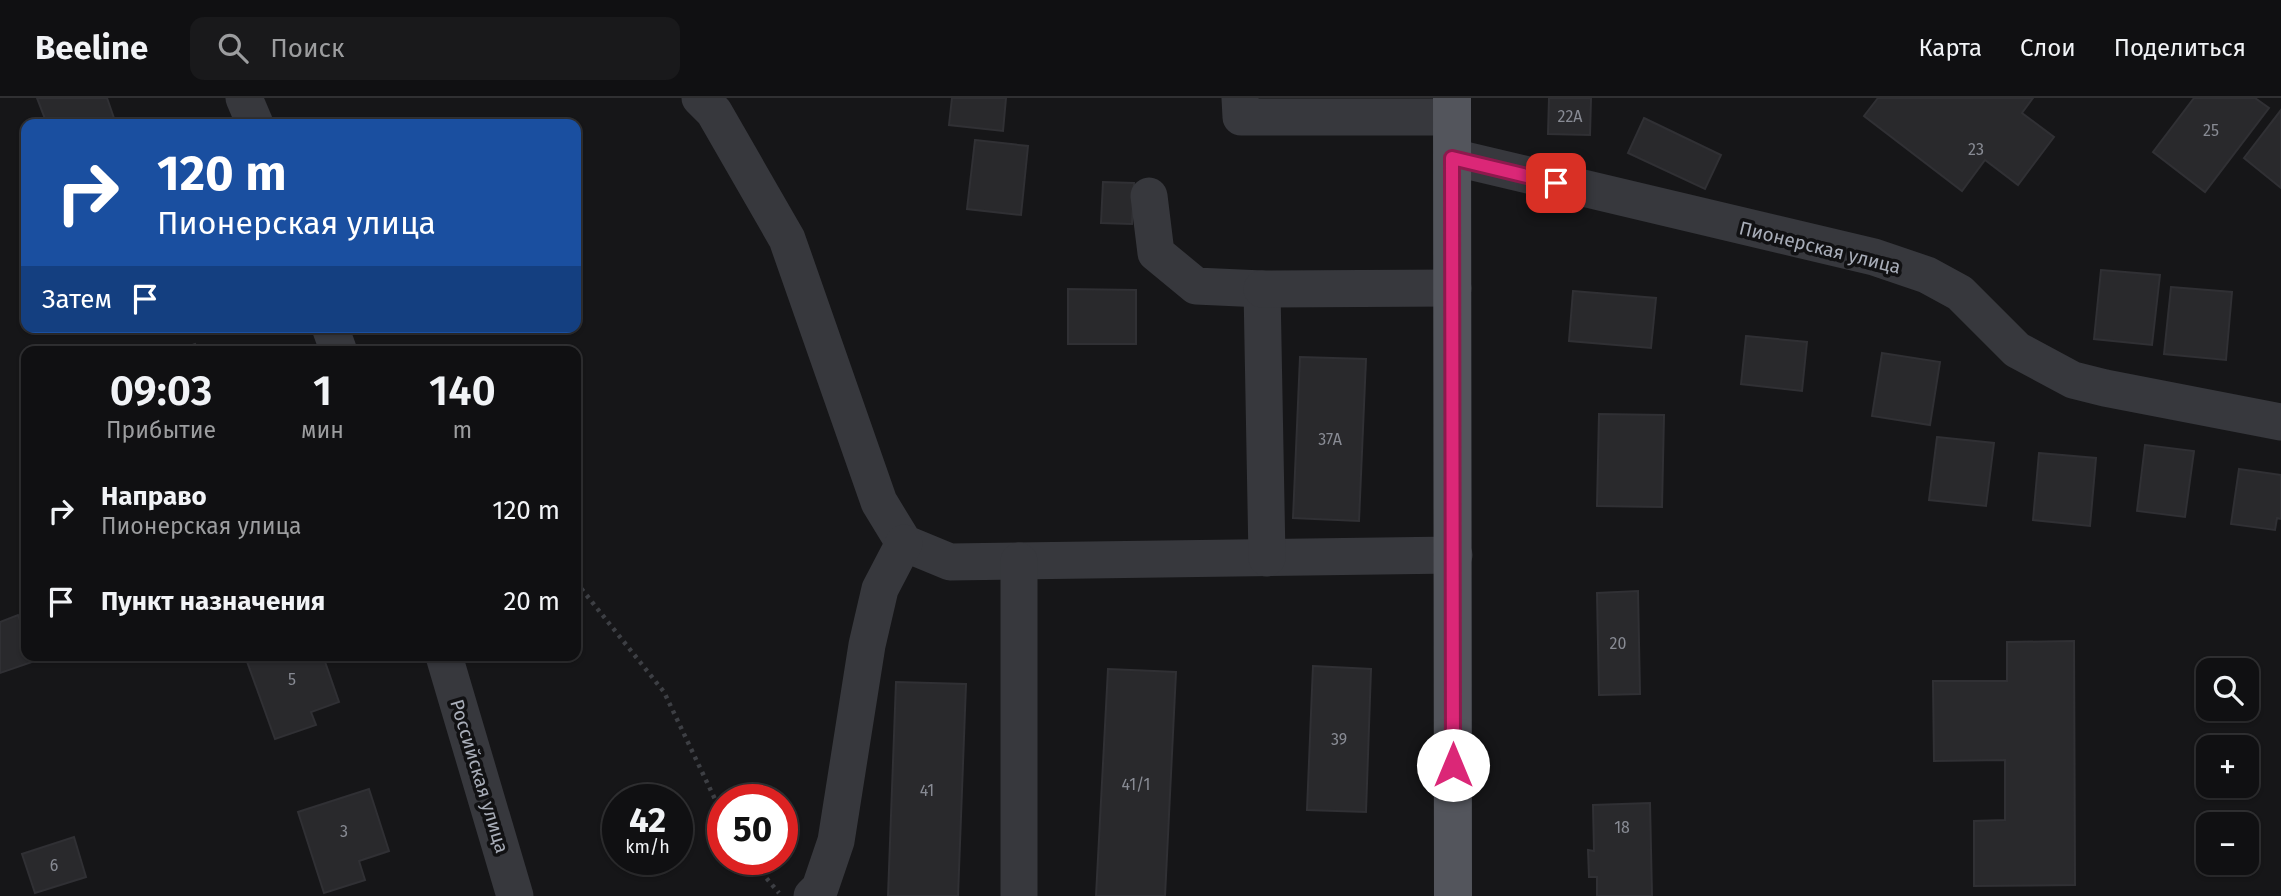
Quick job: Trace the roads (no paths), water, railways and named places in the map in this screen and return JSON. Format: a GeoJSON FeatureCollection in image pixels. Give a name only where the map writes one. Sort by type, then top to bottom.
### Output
{"type":"FeatureCollection","features":[{"type":"Feature","properties":{"kind":"main road"},"geometry":{"type":"LineString","coordinates":[[1452,108],[1453,896]]}},
{"type":"Feature","properties":{"kind":"street"},"geometry":{"type":"LineString","coordinates":[[244,98],[253,119]]}},
{"type":"Feature","properties":{"kind":"street"},"geometry":{"type":"LineString","coordinates":[[700,98],[714,112],[788,239],[879,502],[904,543],[950,562],[1454,555]]}},
{"type":"Feature","properties":{"kind":"street"},"geometry":{"type":"LineString","coordinates":[[1240,98],[1241,117],[1452,108]]}},
{"type":"Feature","properties":{"kind":"street","name":"Пионерская улица"},"geometry":{"type":"LineString","coordinates":[[1452,158],[1874,257],[1927,275],[1960,293],[2017,351],[2073,380],[2281,422]]}},
{"type":"Feature","properties":{"kind":"street"},"geometry":{"type":"LineString","coordinates":[[1149,196],[1156,253],[1196,286],[1262,289],[1453,288]]}},
{"type":"Feature","properties":{"kind":"street"},"geometry":{"type":"LineString","coordinates":[[1262,289],[1267,558]]}},
{"type":"Feature","properties":{"kind":"street"},"geometry":{"type":"LineString","coordinates":[[812,896],[820,888],[836,841],[867,645],[880,589],[904,543]]}},
{"type":"Feature","properties":{"kind":"street"},"geometry":{"type":"LineString","coordinates":[[1018,896],[1019,561]]}},
{"type":"Feature","properties":{"kind":"street","name":"Российская улица"},"geometry":{"type":"LineString","coordinates":[[445,661],[515,896]]}}]}
